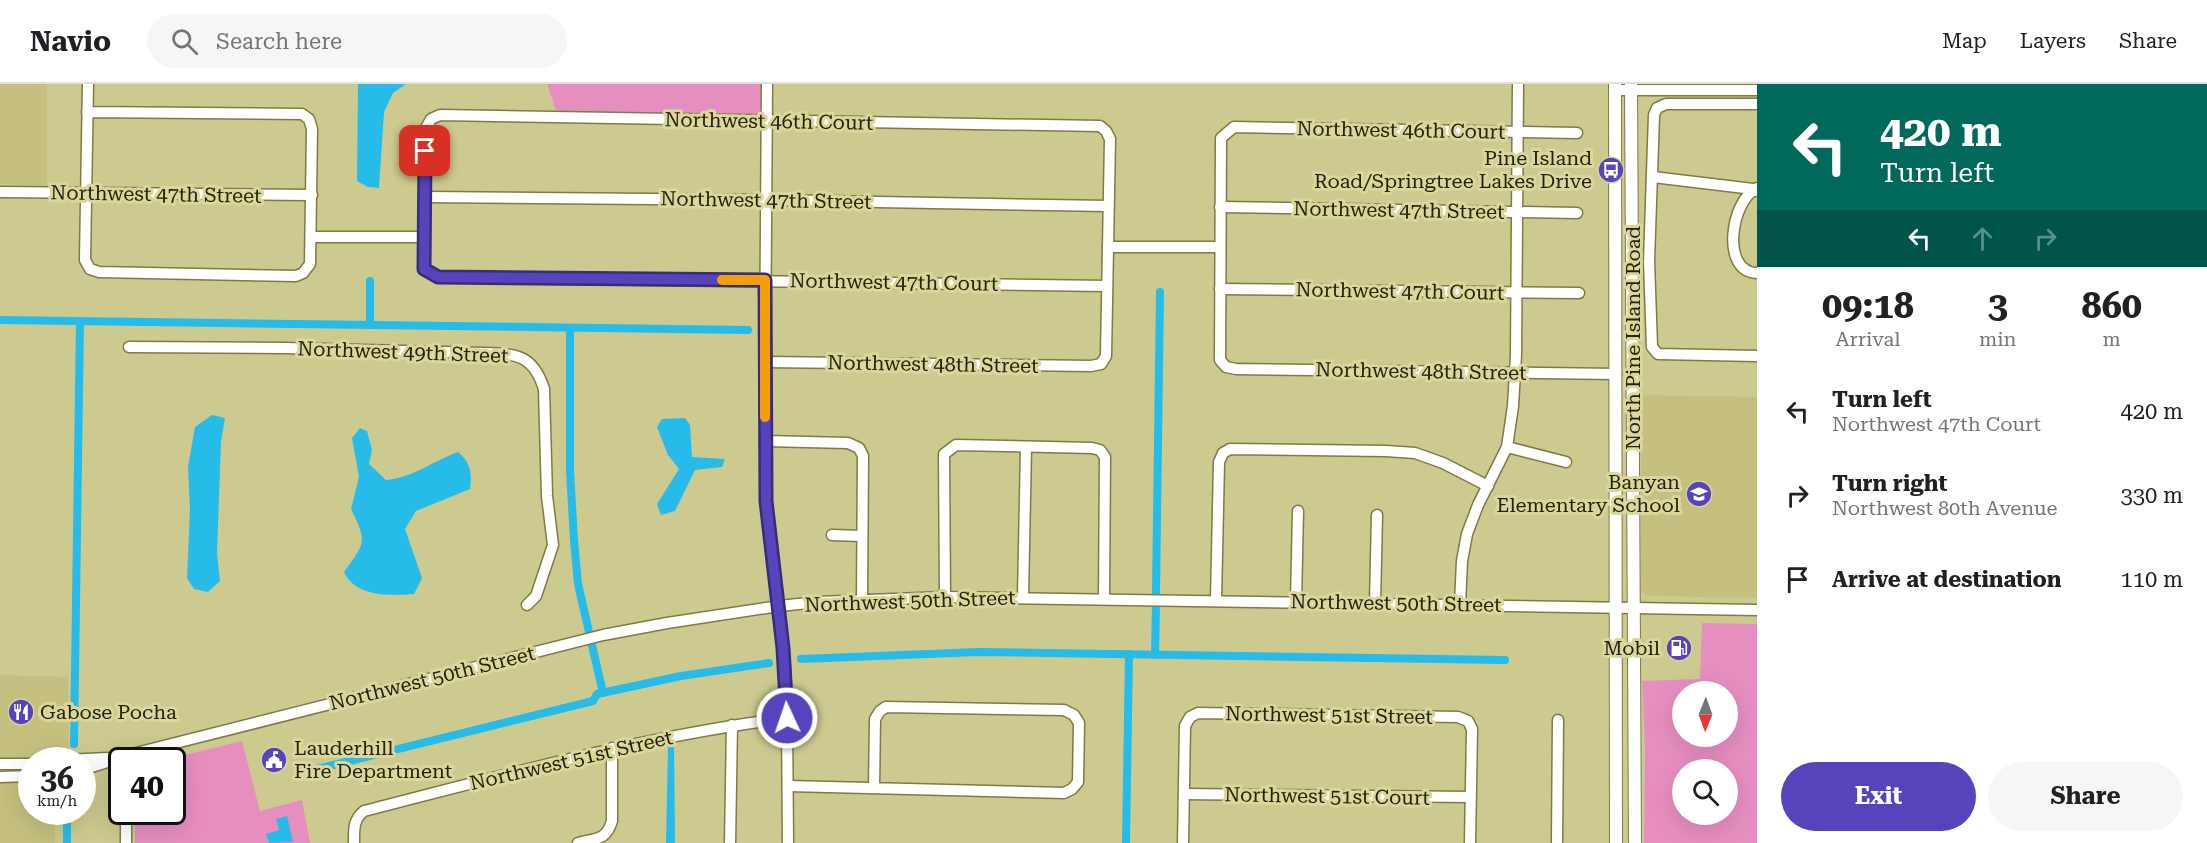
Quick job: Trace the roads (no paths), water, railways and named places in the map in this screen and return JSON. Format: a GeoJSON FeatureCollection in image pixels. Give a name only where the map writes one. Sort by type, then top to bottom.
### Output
{"type":"FeatureCollection","features":[{"type":"Feature","properties":{"kind":"main road","name":"North Pine Island Road"},"geometry":{"type":"LineString","coordinates":[[1615,87],[1616,843]]}},
{"type":"Feature","properties":{"kind":"main road","name":"North Pine Island Road"},"geometry":{"type":"LineString","coordinates":[[1631,87],[1635,843]]}},
{"type":"Feature","properties":{"kind":"main road"},"geometry":{"type":"LineString","coordinates":[[1616,408],[1626,431],[1633,434]]}},
{"type":"Feature","properties":{"kind":"street"},"geometry":{"type":"LineString","coordinates":[[87,112],[302,114],[309,119],[312,129],[310,264],[303,273],[296,276],[99,272],[90,269],[85,260],[87,112],[88,84]]}},
{"type":"Feature","properties":{"kind":"street"},"geometry":{"type":"LineString","coordinates":[[767,84],[766,501],[779,606],[787,718],[788,843]]}},
{"type":"Feature","properties":{"kind":"street"},"geometry":{"type":"LineString","coordinates":[[1460,604],[1462,561],[1467,534],[1478,505],[1507,447],[1513,406],[1518,84]]}},
{"type":"Feature","properties":{"kind":"street"},"geometry":{"type":"LineString","coordinates":[[1615,87],[1757,90]]}},
{"type":"Feature","properties":{"kind":"street"},"geometry":{"type":"LineString","coordinates":[[1757,104],[1666,104],[1657,108],[1654,115],[1649,261],[1652,347],[1658,354],[1757,356]]}},
{"type":"Feature","properties":{"kind":"street","name":"Northwest 46th Court"},"geometry":{"type":"LineString","coordinates":[[424,197],[426,128],[431,119],[440,115],[1100,126],[1110,139],[1108,206]]}},
{"type":"Feature","properties":{"kind":"street","name":"Northwest 46th Court"},"geometry":{"type":"LineString","coordinates":[[1220,207],[1221,138],[1234,127],[1577,133]]}},
{"type":"Feature","properties":{"kind":"street"},"geometry":{"type":"LineString","coordinates":[[1653,177],[1756,189]]}},
{"type":"Feature","properties":{"kind":"street"},"geometry":{"type":"LineString","coordinates":[[1756,189],[1744,198],[1736,216],[1734,236],[1736,260],[1741,268],[1757,273]]}},
{"type":"Feature","properties":{"kind":"street","name":"Northwest 47th Street"},"geometry":{"type":"LineString","coordinates":[[0,192],[312,195]]}},
{"type":"Feature","properties":{"kind":"street"},"geometry":{"type":"LineString","coordinates":[[311,237],[424,237],[424,197]]}},
{"type":"Feature","properties":{"kind":"street","name":"Northwest 47th Street"},"geometry":{"type":"LineString","coordinates":[[424,197],[1108,206]]}},
{"type":"Feature","properties":{"kind":"street"},"geometry":{"type":"LineString","coordinates":[[1107,286],[1108,206]]}},
{"type":"Feature","properties":{"kind":"street"},"geometry":{"type":"LineString","coordinates":[[1220,207],[1220,289]]}},
{"type":"Feature","properties":{"kind":"street","name":"Northwest 47th Street"},"geometry":{"type":"LineString","coordinates":[[1220,207],[1577,213]]}},
{"type":"Feature","properties":{"kind":"street","name":"Northwest 47th Court"},"geometry":{"type":"LineString","coordinates":[[424,237],[424,269],[438,277],[1107,286]]}},
{"type":"Feature","properties":{"kind":"street"},"geometry":{"type":"LineString","coordinates":[[1108,247],[1220,247]]}},
{"type":"Feature","properties":{"kind":"street","name":"Northwest 48th Street"},"geometry":{"type":"LineString","coordinates":[[765,362],[1091,366],[1101,364],[1107,356],[1107,286]]}},
{"type":"Feature","properties":{"kind":"street","name":"Northwest 48th Street"},"geometry":{"type":"LineString","coordinates":[[1220,289],[1220,360],[1226,367],[1616,374]]}},
{"type":"Feature","properties":{"kind":"street","name":"Northwest 47th Court"},"geometry":{"type":"LineString","coordinates":[[1220,289],[1579,293]]}},
{"type":"Feature","properties":{"kind":"street","name":"Northwest 49th Street"},"geometry":{"type":"LineString","coordinates":[[129,347],[285,348],[512,354],[528,360],[539,374],[544,389],[547,496],[553,544],[536,596],[526,605]]}},
{"type":"Feature","properties":{"kind":"street"},"geometry":{"type":"LineString","coordinates":[[765,441],[848,442],[859,448],[863,456],[862,600]]}},
{"type":"Feature","properties":{"kind":"street"},"geometry":{"type":"LineString","coordinates":[[945,597],[944,454],[956,445],[1100,450],[1105,457],[1104,599]]}},
{"type":"Feature","properties":{"kind":"street"},"geometry":{"type":"LineString","coordinates":[[1023,597],[1026,447]]}},
{"type":"Feature","properties":{"kind":"street"},"geometry":{"type":"LineString","coordinates":[[1507,447],[1566,462]]}},
{"type":"Feature","properties":{"kind":"street"},"geometry":{"type":"LineString","coordinates":[[1216,600],[1219,462],[1223,453],[1230,449],[1415,453],[1443,463],[1488,486]]}},
{"type":"Feature","properties":{"kind":"street"},"geometry":{"type":"LineString","coordinates":[[1296,602],[1298,511]]}},
{"type":"Feature","properties":{"kind":"street"},"geometry":{"type":"LineString","coordinates":[[1375,603],[1377,515]]}},
{"type":"Feature","properties":{"kind":"street"},"geometry":{"type":"LineString","coordinates":[[832,535],[862,536]]}},
{"type":"Feature","properties":{"kind":"street","name":"Northwest 50th Street"},"geometry":{"type":"LineString","coordinates":[[171,747],[581,640],[667,623],[779,606],[862,600],[1023,597],[1757,610]]}},
{"type":"Feature","properties":{"kind":"street"},"geometry":{"type":"LineString","coordinates":[[788,786],[1064,793],[1078,782],[1079,723],[1074,715],[1064,710],[886,707],[875,719],[874,788]]}},
{"type":"Feature","properties":{"kind":"street","name":"Northwest 51st Street"},"geometry":{"type":"LineString","coordinates":[[1184,794],[1185,726],[1190,717],[1198,713],[1458,717],[1468,722],[1472,729],[1470,797]]}},
{"type":"Feature","properties":{"kind":"street","name":"Northwest 51st Street"},"geometry":{"type":"LineString","coordinates":[[354,843],[354,824],[364,811],[612,748],[732,725],[787,718]]}},
{"type":"Feature","properties":{"kind":"street"},"geometry":{"type":"LineString","coordinates":[[1557,843],[1558,720]]}},
{"type":"Feature","properties":{"kind":"street"},"geometry":{"type":"LineString","coordinates":[[730,843],[732,725]]}},
{"type":"Feature","properties":{"kind":"street"},"geometry":{"type":"LineString","coordinates":[[578,843],[609,832],[612,821],[612,748]]}},
{"type":"Feature","properties":{"kind":"street"},"geometry":{"type":"LineString","coordinates":[[0,764],[18,764]]}},
{"type":"Feature","properties":{"kind":"street"},"geometry":{"type":"LineString","coordinates":[[0,777],[18,776]]}},
{"type":"Feature","properties":{"kind":"street"},"geometry":{"type":"LineString","coordinates":[[1183,843],[1184,794]]}},
{"type":"Feature","properties":{"kind":"street","name":"Northwest 51st Court"},"geometry":{"type":"LineString","coordinates":[[1184,794],[1470,797]]}},
{"type":"Feature","properties":{"kind":"street"},"geometry":{"type":"LineString","coordinates":[[1470,797],[1470,843]]}},
{"type":"Feature","properties":{"kind":"street"},"geometry":{"type":"LineString","coordinates":[[126,825],[126,843]]}},
{"type":"Feature","properties":{"kind":"water"},"geometry":{"type":"Polygon","coordinates":[[[358,84],[406,84],[393,93],[384,112],[379,188],[368,187],[357,181],[358,84]]]}},
{"type":"Feature","properties":{"kind":"water"},"geometry":{"type":"Polygon","coordinates":[[[212,415],[225,418],[221,441],[217,554],[220,581],[208,592],[194,589],[187,578],[190,509],[188,467],[195,427],[212,415]]]}},
{"type":"Feature","properties":{"kind":"water"},"geometry":{"type":"Polygon","coordinates":[[[685,418],[690,425],[692,457],[725,459],[722,467],[695,470],[675,511],[661,515],[657,504],[679,469],[668,455],[657,427],[662,419],[685,418]]]}},
{"type":"Feature","properties":{"kind":"water"},"geometry":{"type":"Polygon","coordinates":[[[360,428],[367,431],[372,450],[369,464],[386,480],[414,473],[458,452],[466,460],[470,469],[470,489],[416,511],[405,529],[422,578],[414,594],[374,593],[356,586],[344,572],[357,554],[362,542],[360,529],[351,509],[359,477],[352,438],[360,428]]]}},
{"type":"Feature","properties":{"kind":"water"},"geometry":{"type":"Polygon","coordinates":[[[674,745],[675,843],[666,843],[668,747],[674,745]]]}},
{"type":"Feature","properties":{"kind":"water"},"geometry":{"type":"Polygon","coordinates":[[[287,816],[293,842],[269,843],[266,834],[279,830],[276,819],[287,816]]]}},
{"type":"Feature","properties":{"kind":"waterway"},"geometry":{"type":"LineString","coordinates":[[370,281],[370,325]]}},
{"type":"Feature","properties":{"kind":"waterway"},"geometry":{"type":"LineString","coordinates":[[1156,593],[1160,292]]}},
{"type":"Feature","properties":{"kind":"waterway"},"geometry":{"type":"LineString","coordinates":[[0,320],[748,330]]}},
{"type":"Feature","properties":{"kind":"waterway"},"geometry":{"type":"LineString","coordinates":[[74,744],[80,321]]}},
{"type":"Feature","properties":{"kind":"waterway"},"geometry":{"type":"LineString","coordinates":[[570,328],[570,471],[574,540],[578,584],[603,693]]}},
{"type":"Feature","properties":{"kind":"waterway"},"geometry":{"type":"LineString","coordinates":[[1155,655],[1156,606]]}},
{"type":"Feature","properties":{"kind":"waterway"},"geometry":{"type":"LineString","coordinates":[[801,659],[978,652],[1505,660]]}},
{"type":"Feature","properties":{"kind":"waterway"},"geometry":{"type":"LineString","coordinates":[[1126,843],[1129,654]]}},
{"type":"Feature","properties":{"kind":"waterway"},"geometry":{"type":"LineString","coordinates":[[309,771],[593,701],[597,694],[681,676],[769,663]]}},
{"type":"Feature","properties":{"kind":"waterway"},"geometry":{"type":"LineString","coordinates":[[67,825],[67,843]]}},
{"type":"Feature","properties":{"kind":"place","name":"Pine Island Road/Springtree Lakes Drive"},"geometry":{"type":"Point","coordinates":[1611,170]}},
{"type":"Feature","properties":{"kind":"place","name":"Banyan Elementary School"},"geometry":{"type":"Point","coordinates":[1699,494]}},
{"type":"Feature","properties":{"kind":"place","name":"Mobil"},"geometry":{"type":"Point","coordinates":[1679,648]}},
{"type":"Feature","properties":{"kind":"place","name":"Gabose Pocha"},"geometry":{"type":"Point","coordinates":[21,712]}},
{"type":"Feature","properties":{"kind":"place","name":"Lauderhill Fire Department"},"geometry":{"type":"Point","coordinates":[274,760]}}]}
